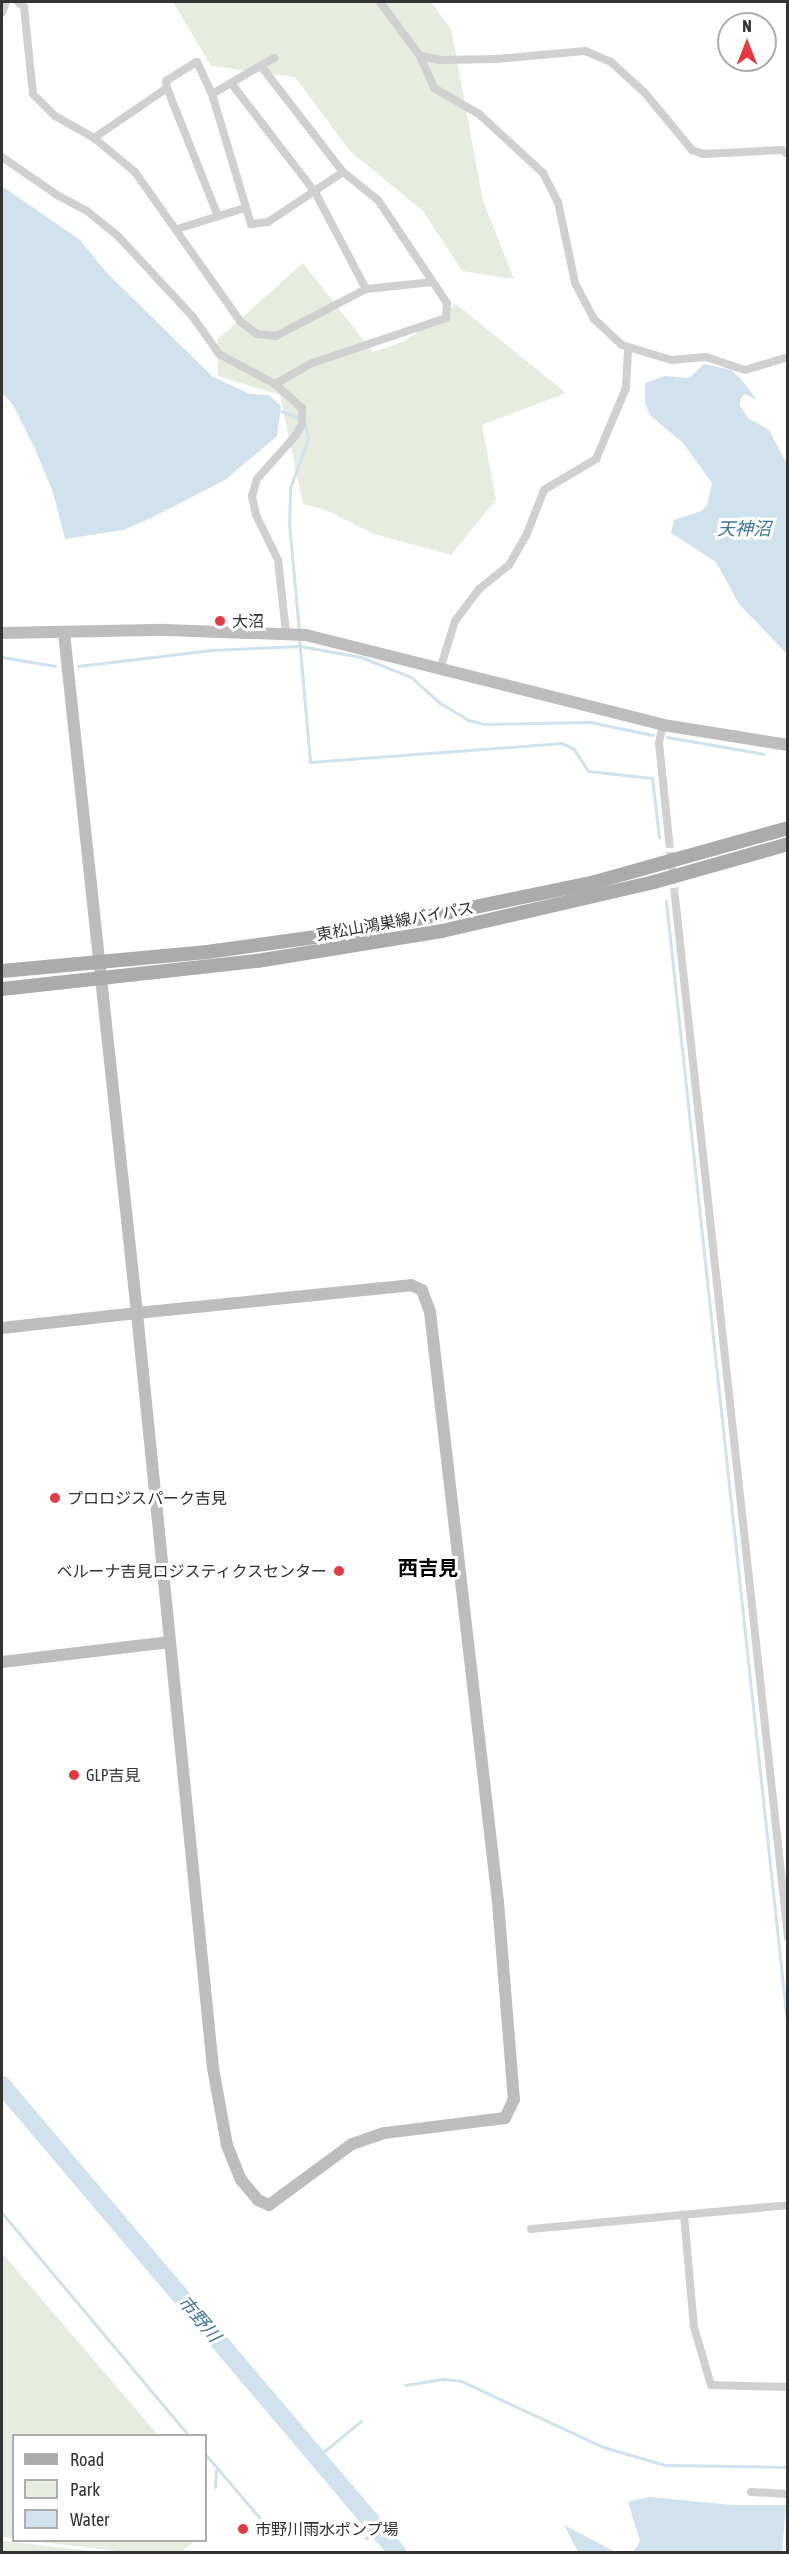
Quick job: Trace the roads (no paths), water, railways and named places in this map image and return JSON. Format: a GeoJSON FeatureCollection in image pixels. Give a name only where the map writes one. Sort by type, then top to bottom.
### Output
{"type":"FeatureCollection","features":[{"type":"Feature","properties":{"kind":"main road","name":"東松山鴻巣線バイパス"},"geometry":{"type":"LineString","coordinates":[[2,971],[207,952],[359,931],[594,882],[788,828]]}},
{"type":"Feature","properties":{"kind":"main road","name":"東松山鴻巣線バイパス"},"geometry":{"type":"LineString","coordinates":[[2,989],[257,961],[442,931],[654,882],[788,844]]}},
{"type":"Feature","properties":{"kind":"street"},"geometry":{"type":"LineString","coordinates":[[2,13],[6,2]]}},
{"type":"Feature","properties":{"kind":"street"},"geometry":{"type":"LineString","coordinates":[[18,2],[24,7],[33,94],[55,116],[94,138],[135,172],[241,322],[257,334],[276,336],[366,290],[434,282]]}},
{"type":"Feature","properties":{"kind":"street"},"geometry":{"type":"LineString","coordinates":[[380,2],[420,56],[434,88],[479,114],[543,173],[558,202],[575,283],[594,319],[628,350],[671,360],[706,357],[745,370],[788,357]]}},
{"type":"Feature","properties":{"kind":"street"},"geometry":{"type":"LineString","coordinates":[[420,56],[441,60],[497,59],[585,51],[611,62],[645,93],[692,150],[703,154],[782,150],[788,154]]}},
{"type":"Feature","properties":{"kind":"street"},"geometry":{"type":"LineString","coordinates":[[212,94],[274,58]]}},
{"type":"Feature","properties":{"kind":"street"},"geometry":{"type":"LineString","coordinates":[[218,216],[166,81],[197,63],[212,94],[251,224],[268,222],[343,172]]}},
{"type":"Feature","properties":{"kind":"street"},"geometry":{"type":"LineString","coordinates":[[261,66],[343,172],[378,200],[447,303],[446,318],[312,363],[275,384]]}},
{"type":"Feature","properties":{"kind":"street"},"geometry":{"type":"LineString","coordinates":[[231,83],[315,192],[366,290]]}},
{"type":"Feature","properties":{"kind":"street"},"geometry":{"type":"LineString","coordinates":[[94,138],[167,87]]}},
{"type":"Feature","properties":{"kind":"street"},"geometry":{"type":"LineString","coordinates":[[2,157],[57,195],[87,211],[118,236],[193,317],[219,354],[275,384],[302,408],[302,424],[257,479],[252,496],[256,515],[278,560],[286,633]]}},
{"type":"Feature","properties":{"kind":"street"},"geometry":{"type":"LineString","coordinates":[[177,229],[245,208]]}},
{"type":"Feature","properties":{"kind":"street"},"geometry":{"type":"LineString","coordinates":[[441,666],[455,621],[478,590],[509,565],[526,536],[544,490],[596,459],[626,388],[628,350]]}},
{"type":"Feature","properties":{"kind":"street"},"geometry":{"type":"LineString","coordinates":[[2,633],[165,630],[286,633],[441,666],[663,724],[788,745]]}},
{"type":"Feature","properties":{"kind":"street"},"geometry":{"type":"LineString","coordinates":[[2,1328],[137,1313],[411,1285],[422,1290],[427,1300],[498,1902],[514,2099],[505,2118],[384,2133],[352,2144],[269,2205],[258,2200],[241,2180],[227,2145],[213,2068],[137,1313],[64,633]]}},
{"type":"Feature","properties":{"kind":"street"},"geometry":{"type":"LineString","coordinates":[[663,724],[659,742],[669,840]]}},
{"type":"Feature","properties":{"kind":"street"},"geometry":{"type":"LineString","coordinates":[[675,897],[788,1938]]}},
{"type":"Feature","properties":{"kind":"street"},"geometry":{"type":"LineString","coordinates":[[2,1662],[170,1642]]}},
{"type":"Feature","properties":{"kind":"street"},"geometry":{"type":"LineString","coordinates":[[531,2229],[788,2205]]}},
{"type":"Feature","properties":{"kind":"street"},"geometry":{"type":"LineString","coordinates":[[684,2215],[694,2327],[711,2385],[788,2387]]}},
{"type":"Feature","properties":{"kind":"street"},"geometry":{"type":"LineString","coordinates":[[751,2492],[788,2494]]}},
{"type":"Feature","properties":{"kind":"water"},"geometry":{"type":"Polygon","coordinates":[[[2,186],[80,240],[106,272],[213,377],[250,394],[269,395],[281,406],[277,436],[225,480],[151,518],[123,530],[65,539],[53,492],[35,449],[13,405],[2,393],[2,186]]]}},
{"type":"Feature","properties":{"kind":"water","name":"天神沼"},"geometry":{"type":"Polygon","coordinates":[[[704,364],[731,370],[741,379],[757,400],[745,394],[740,399],[740,406],[748,418],[769,430],[787,464],[787,654],[739,604],[716,562],[671,533],[674,520],[701,511],[707,505],[712,483],[683,443],[650,415],[645,403],[645,383],[665,376],[689,378],[704,364]]]}},
{"type":"Feature","properties":{"kind":"water"},"geometry":{"type":"Polygon","coordinates":[[[649,2497],[733,2505],[786,2505],[782,2552],[633,2552],[640,2541],[628,2502],[649,2497]]]}},
{"type":"Feature","properties":{"kind":"water"},"geometry":{"type":"Polygon","coordinates":[[[564,2525],[595,2541],[615,2552],[578,2552],[564,2525]]]}},
{"type":"Feature","properties":{"kind":"waterway"},"geometry":{"type":"LineString","coordinates":[[281,411],[301,419]]}},
{"type":"Feature","properties":{"kind":"waterway"},"geometry":{"type":"LineString","coordinates":[[299,631],[289,523],[290,488],[308,439],[305,424]]}},
{"type":"Feature","properties":{"kind":"waterway"},"geometry":{"type":"LineString","coordinates":[[299,638],[310,762],[561,743],[573,748],[588,771],[652,778],[659,838]]}},
{"type":"Feature","properties":{"kind":"waterway"},"geometry":{"type":"LineString","coordinates":[[78,666],[212,650],[300,646],[361,657],[411,677],[440,703],[468,720],[484,724],[590,722],[653,735]]}},
{"type":"Feature","properties":{"kind":"waterway"},"geometry":{"type":"LineString","coordinates":[[2,657],[55,666]]}},
{"type":"Feature","properties":{"kind":"waterway"},"geometry":{"type":"LineString","coordinates":[[667,737],[764,754]]}},
{"type":"Feature","properties":{"kind":"waterway"},"geometry":{"type":"LineString","coordinates":[[666,901],[788,2031]]}},
{"type":"Feature","properties":{"kind":"waterway","name":"市野川"},"geometry":{"type":"LineString","coordinates":[[2,2085],[397,2552]]}},
{"type":"Feature","properties":{"kind":"waterway"},"geometry":{"type":"LineString","coordinates":[[2,2213],[187,2434]]}},
{"type":"Feature","properties":{"kind":"waterway"},"geometry":{"type":"LineString","coordinates":[[405,2385],[443,2379],[461,2381],[603,2447],[665,2465],[788,2467]]}},
{"type":"Feature","properties":{"kind":"waterway"},"geometry":{"type":"LineString","coordinates":[[317,2457],[361,2421]]}},
{"type":"Feature","properties":{"kind":"waterway"},"geometry":{"type":"LineString","coordinates":[[207,2456],[270,2530]]}},
{"type":"Feature","properties":{"kind":"waterway"},"geometry":{"type":"LineString","coordinates":[[215,2487],[216,2470]]}},
{"type":"Feature","properties":{"kind":"waterway"},"geometry":{"type":"LineString","coordinates":[[366,2538],[378,2529]]}},
{"type":"Feature","properties":{"kind":"tunnel"},"geometry":{"type":"LineString","coordinates":[[669,840],[675,897]]}},
{"type":"Feature","properties":{"kind":"place","name":"大沼"},"geometry":{"type":"Point","coordinates":[220,621]}},
{"type":"Feature","properties":{"kind":"place","name":"プロロジスパーク吉見"},"geometry":{"type":"Point","coordinates":[55,1498]}},
{"type":"Feature","properties":{"kind":"place","name":"ベルーナ吉見ロジスティクスセンター"},"geometry":{"type":"Point","coordinates":[339,1571]}},
{"type":"Feature","properties":{"kind":"place","name":"GLP吉見"},"geometry":{"type":"Point","coordinates":[74,1775]}},
{"type":"Feature","properties":{"kind":"place","name":"市野川雨水ポンプ場"},"geometry":{"type":"Point","coordinates":[243,2529]}},
{"type":"Feature","properties":{"kind":"district","name":"西吉見"},"geometry":{"type":"Point","coordinates":[428,1567]}}]}
